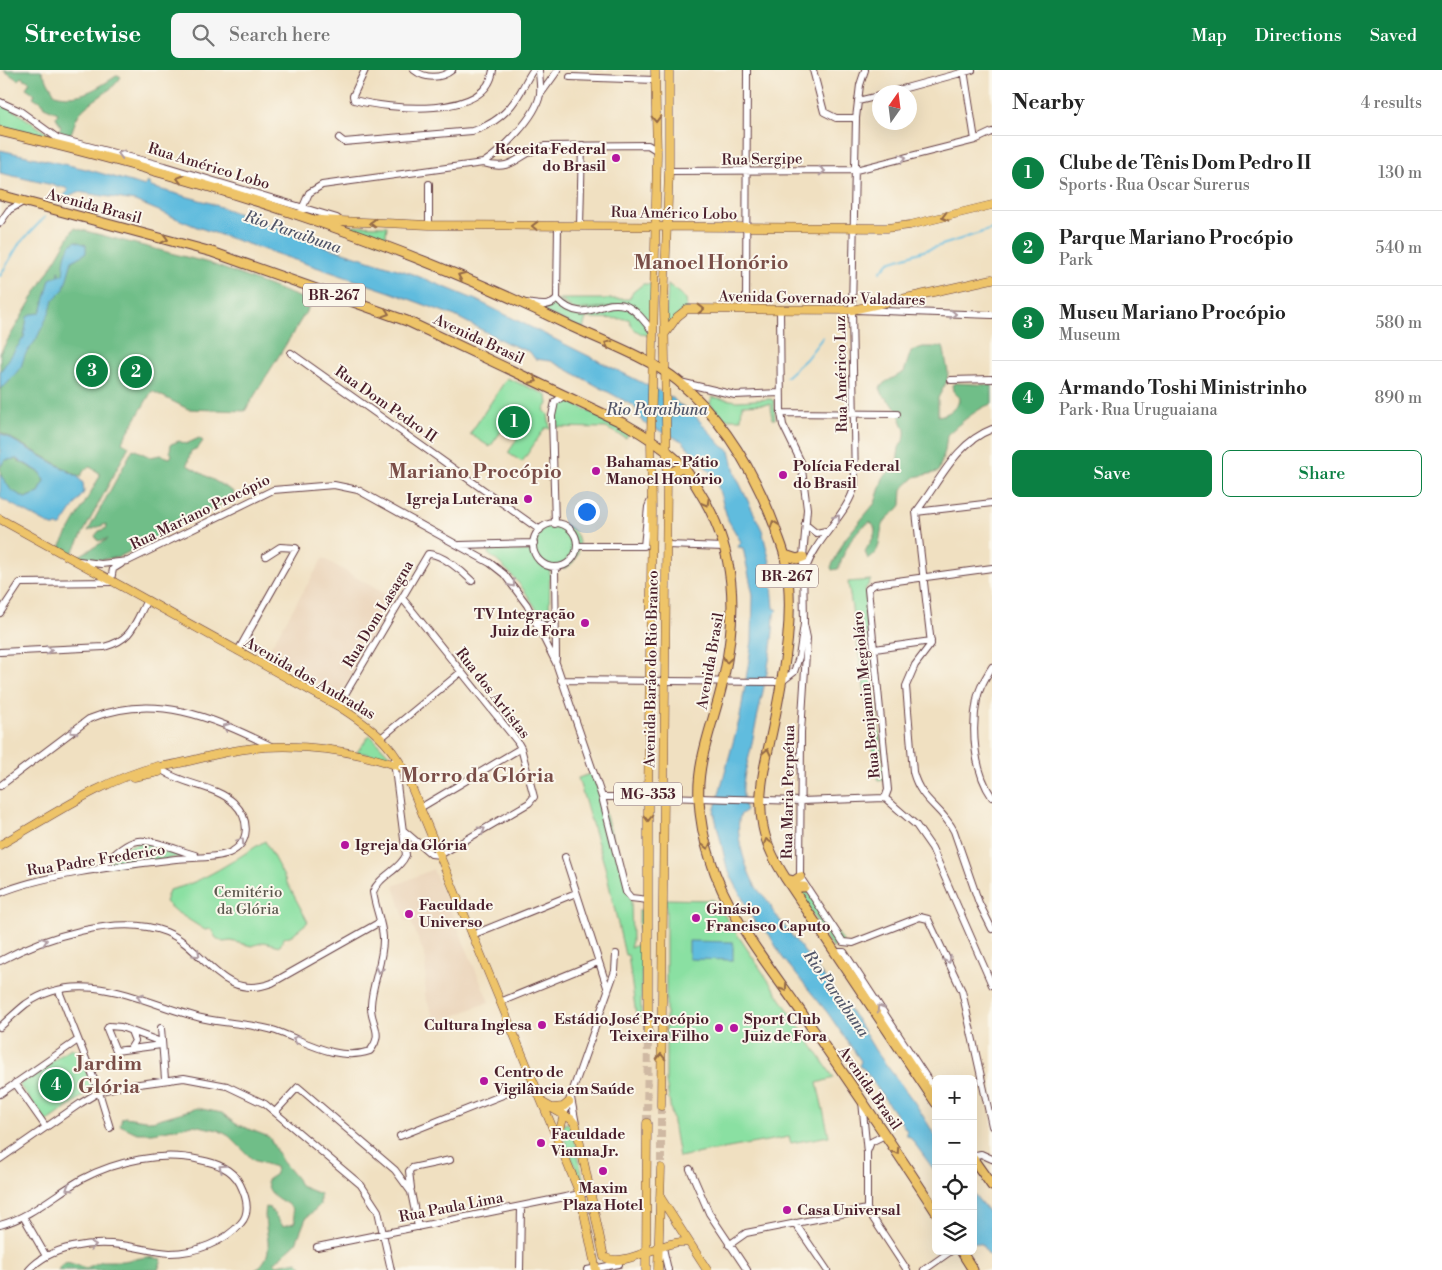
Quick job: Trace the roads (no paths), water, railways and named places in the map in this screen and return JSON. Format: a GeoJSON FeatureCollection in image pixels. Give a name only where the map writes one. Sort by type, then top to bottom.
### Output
{"type":"FeatureCollection","features":[{"type":"Feature","properties":{"kind":"highway","name":"BR-267"},"geometry":{"type":"LineString","coordinates":[[0,131],[69,147],[300,212],[310,220],[444,268],[523,302],[652,370],[665,371],[678,381],[735,444],[764,498],[785,555],[791,605],[787,651],[777,682],[764,765],[756,800],[767,844],[786,879],[800,886],[835,952],[932,1097]]}},
{"type":"Feature","properties":{"kind":"highway","name":"Avenida Brasil"},"geometry":{"type":"LineString","coordinates":[[2,196],[212,252],[407,321],[565,395],[666,446],[685,469],[706,502],[724,547],[732,586],[733,610],[726,682],[703,760],[701,798],[710,858],[737,916],[762,956],[935,1210]]}},
{"type":"Feature","properties":{"kind":"highway"},"geometry":{"type":"LineString","coordinates":[[667,474],[678,469],[685,469]]}},
{"type":"Feature","properties":{"kind":"highway"},"geometry":{"type":"LineString","coordinates":[[785,555],[797,559],[803,558]]}},
{"type":"Feature","properties":{"kind":"highway"},"geometry":{"type":"LineString","coordinates":[[786,879],[794,881],[800,886]]}},
{"type":"Feature","properties":{"kind":"highway"},"geometry":{"type":"LineString","coordinates":[[977,1162],[992,1186]]}},
{"type":"Feature","properties":{"kind":"highway"},"geometry":{"type":"LineString","coordinates":[[964,1255],[973,1270]]}},
{"type":"Feature","properties":{"kind":"main road"},"geometry":{"type":"LineString","coordinates":[[652,370],[656,152],[655,70]]}},
{"type":"Feature","properties":{"kind":"main road"},"geometry":{"type":"LineString","coordinates":[[665,371],[669,70]]}},
{"type":"Feature","properties":{"kind":"main road"},"geometry":{"type":"LineString","coordinates":[[656,152],[668,171]]}},
{"type":"Feature","properties":{"kind":"main road","name":"Rua Américo Lobo"},"geometry":{"type":"LineString","coordinates":[[310,220],[429,225],[887,228],[910,225],[992,205]]}},
{"type":"Feature","properties":{"kind":"main road"},"geometry":{"type":"LineString","coordinates":[[852,310],[992,279]]}},
{"type":"Feature","properties":{"kind":"main road","name":"Avenida Governador Valadares"},"geometry":{"type":"LineString","coordinates":[[664,335],[677,317],[687,309],[852,310]]}},
{"type":"Feature","properties":{"kind":"main road","name":"Avenida Barão do Rio Branco"},"geometry":{"type":"LineString","coordinates":[[648,1035],[652,370]]}},
{"type":"Feature","properties":{"kind":"main road","name":"Avenida Barão do Rio Branco"},"geometry":{"type":"LineString","coordinates":[[661,1106],[667,474],[665,371]]}},
{"type":"Feature","properties":{"kind":"main road","name":"Rua Mariano Procópio"},"geometry":{"type":"LineString","coordinates":[[0,519],[75,561],[97,577],[113,582]]}},
{"type":"Feature","properties":{"kind":"main road","name":"Avenida dos Andradas"},"geometry":{"type":"LineString","coordinates":[[113,582],[338,706],[382,738],[394,752],[404,768],[580,1194],[596,1269]]}},
{"type":"Feature","properties":{"kind":"main road"},"geometry":{"type":"LineString","coordinates":[[0,845],[95,792],[125,778],[238,750],[271,746],[348,752],[404,768]]}},
{"type":"Feature","properties":{"kind":"main road"},"geometry":{"type":"LineString","coordinates":[[550,1108],[563,1107],[570,1100]]}},
{"type":"Feature","properties":{"kind":"main road"},"geometry":{"type":"LineString","coordinates":[[541,1101],[576,1125],[604,1257],[608,1261],[619,1264],[646,1258],[675,1242],[689,1243]]}},
{"type":"Feature","properties":{"kind":"main road"},"geometry":{"type":"LineString","coordinates":[[558,1138],[564,1115]]}},
{"type":"Feature","properties":{"kind":"main road"},"geometry":{"type":"LineString","coordinates":[[646,1270],[647,1123]]}},
{"type":"Feature","properties":{"kind":"main road"},"geometry":{"type":"LineString","coordinates":[[658,1270],[661,1168]]}},
{"type":"Feature","properties":{"kind":"main road"},"geometry":{"type":"LineString","coordinates":[[660,1197],[707,1270]]}},
{"type":"Feature","properties":{"kind":"main road"},"geometry":{"type":"LineString","coordinates":[[612,1270],[619,1264]]}},
{"type":"Feature","properties":{"kind":"street"},"geometry":{"type":"LineString","coordinates":[[365,70],[353,96],[354,100],[387,106],[436,106],[462,103],[479,96],[488,86],[494,70]]}},
{"type":"Feature","properties":{"kind":"street"},"geometry":{"type":"LineString","coordinates":[[414,70],[424,76],[436,77],[447,74],[452,70]]}},
{"type":"Feature","properties":{"kind":"street"},"geometry":{"type":"LineString","coordinates":[[339,138],[344,142],[472,131],[485,128],[497,120],[512,103],[533,70]]}},
{"type":"Feature","properties":{"kind":"street"},"geometry":{"type":"LineString","coordinates":[[539,70],[540,95]]}},
{"type":"Feature","properties":{"kind":"street"},"geometry":{"type":"LineString","coordinates":[[483,163],[506,147],[558,70]]}},
{"type":"Feature","properties":{"kind":"street"},"geometry":{"type":"LineString","coordinates":[[746,309],[747,70]]}},
{"type":"Feature","properties":{"kind":"street"},"geometry":{"type":"LineString","coordinates":[[813,70],[824,112],[836,118],[856,118]]}},
{"type":"Feature","properties":{"kind":"street","name":"Rua Américo Luz"},"geometry":{"type":"LineString","coordinates":[[804,575],[815,548],[851,500],[855,485],[852,310],[856,118],[865,70]]}},
{"type":"Feature","properties":{"kind":"street"},"geometry":{"type":"LineString","coordinates":[[915,85],[972,70]]}},
{"type":"Feature","properties":{"kind":"street"},"geometry":{"type":"LineString","coordinates":[[964,71],[975,140]]}},
{"type":"Feature","properties":{"kind":"street"},"geometry":{"type":"LineString","coordinates":[[570,78],[655,80]]}},
{"type":"Feature","properties":{"kind":"street"},"geometry":{"type":"LineString","coordinates":[[858,101],[872,98]]}},
{"type":"Feature","properties":{"kind":"street","name":"Rua Américo Lobo"},"geometry":{"type":"LineString","coordinates":[[0,102],[20,111],[69,147]]}},
{"type":"Feature","properties":{"kind":"street","name":"Rua Sergipe"},"geometry":{"type":"LineString","coordinates":[[668,171],[856,170],[975,140],[992,132]]}},
{"type":"Feature","properties":{"kind":"street","name":"Rua Américo Lobo"},"geometry":{"type":"LineString","coordinates":[[57,138],[173,168],[300,212],[352,222]]}},
{"type":"Feature","properties":{"kind":"street"},"geometry":{"type":"LineString","coordinates":[[580,226],[582,145]]}},
{"type":"Feature","properties":{"kind":"street"},"geometry":{"type":"LineString","coordinates":[[300,212],[309,193],[314,188],[330,184],[483,163],[504,167],[536,148],[545,146],[648,145],[656,152]]}},
{"type":"Feature","properties":{"kind":"street"},"geometry":{"type":"LineString","coordinates":[[429,184],[429,225]]}},
{"type":"Feature","properties":{"kind":"street"},"geometry":{"type":"LineString","coordinates":[[0,223],[5,215],[7,205],[2,196]]}},
{"type":"Feature","properties":{"kind":"street"},"geometry":{"type":"LineString","coordinates":[[5,215],[23,202]]}},
{"type":"Feature","properties":{"kind":"street"},"geometry":{"type":"LineString","coordinates":[[523,302],[545,305],[554,303],[557,299],[558,226]]}},
{"type":"Feature","properties":{"kind":"street"},"geometry":{"type":"LineString","coordinates":[[557,299],[566,307],[586,312],[612,305],[625,305],[637,313],[653,332]]}},
{"type":"Feature","properties":{"kind":"street","name":"Rua Maria Perpétua"},"geometry":{"type":"LineString","coordinates":[[780,309],[781,413],[783,425],[796,449],[803,471],[807,510],[803,558],[806,638],[803,685],[800,886]]}},
{"type":"Feature","properties":{"kind":"street","name":"Avenida Governador Valadares"},"geometry":{"type":"LineString","coordinates":[[852,310],[992,315]]}},
{"type":"Feature","properties":{"kind":"street","name":"Rua Dom Pedro II"},"geometry":{"type":"LineString","coordinates":[[291,353],[540,530]]}},
{"type":"Feature","properties":{"kind":"street"},"geometry":{"type":"LineString","coordinates":[[951,380],[992,379]]}},
{"type":"Feature","properties":{"kind":"street"},"geometry":{"type":"LineString","coordinates":[[678,381],[741,396],[780,392]]}},
{"type":"Feature","properties":{"kind":"street"},"geometry":{"type":"LineString","coordinates":[[555,524],[552,416],[555,402],[565,395]]}},
{"type":"Feature","properties":{"kind":"street"},"geometry":{"type":"LineString","coordinates":[[781,413],[897,414]]}},
{"type":"Feature","properties":{"kind":"street"},"geometry":{"type":"LineString","coordinates":[[992,429],[976,437],[958,453],[916,512],[931,641],[930,648],[915,666],[906,686],[913,772],[917,786],[924,797],[948,820],[954,830],[979,903],[992,929]]}},
{"type":"Feature","properties":{"kind":"street","name":"Rua Mariano Procópio"},"geometry":{"type":"LineString","coordinates":[[75,561],[101,564],[124,562],[137,558],[175,537],[273,490],[310,485],[334,485],[358,490],[490,563],[512,584],[535,620],[556,663],[602,797],[626,892],[631,898],[648,900]]}},
{"type":"Feature","properties":{"kind":"street"},"geometry":{"type":"LineString","coordinates":[[577,546],[644,546],[648,507],[652,497]]}},
{"type":"Feature","properties":{"kind":"street"},"geometry":{"type":"LineString","coordinates":[[916,512],[992,503]]}},
{"type":"Feature","properties":{"kind":"street"},"geometry":{"type":"LineString","coordinates":[[555,524],[571,530],[577,546],[572,559],[564,565],[555,567],[544,564],[538,558],[534,543],[540,530],[555,524]]}},
{"type":"Feature","properties":{"kind":"street"},"geometry":{"type":"LineString","coordinates":[[805,524],[813,532],[826,531]]}},
{"type":"Feature","properties":{"kind":"street"},"geometry":{"type":"LineString","coordinates":[[459,545],[534,543]]}},
{"type":"Feature","properties":{"kind":"street"},"geometry":{"type":"LineString","coordinates":[[488,544],[482,552],[490,563]]}},
{"type":"Feature","properties":{"kind":"street"},"geometry":{"type":"LineString","coordinates":[[804,545],[810,544],[815,548]]}},
{"type":"Feature","properties":{"kind":"street"},"geometry":{"type":"LineString","coordinates":[[666,545],[724,547]]}},
{"type":"Feature","properties":{"kind":"street"},"geometry":{"type":"LineString","coordinates":[[238,651],[296,548],[280,547],[266,556]]}},
{"type":"Feature","properties":{"kind":"street","name":"Rua Dom Lasagna"},"geometry":{"type":"LineString","coordinates":[[338,706],[428,554],[431,553],[459,568],[472,581]]}},
{"type":"Feature","properties":{"kind":"street"},"geometry":{"type":"LineString","coordinates":[[113,582],[113,569],[124,562]]}},
{"type":"Feature","properties":{"kind":"street"},"geometry":{"type":"LineString","coordinates":[[555,567],[554,621],[556,663]]}},
{"type":"Feature","properties":{"kind":"street"},"geometry":{"type":"LineString","coordinates":[[924,578],[992,568]]}},
{"type":"Feature","properties":{"kind":"street"},"geometry":{"type":"LineString","coordinates":[[0,613],[20,583],[97,577]]}},
{"type":"Feature","properties":{"kind":"street","name":"Rua Benjamin Megioláro"},"geometry":{"type":"LineString","coordinates":[[885,798],[888,790],[868,589],[875,584],[924,578]]}},
{"type":"Feature","properties":{"kind":"street","name":"Rua dos Artistas"},"geometry":{"type":"LineString","coordinates":[[402,598],[511,732],[521,748],[533,792],[532,800],[440,855]]}},
{"type":"Feature","properties":{"kind":"street"},"geometry":{"type":"LineString","coordinates":[[0,652],[104,647],[120,643],[130,633],[147,600]]}},
{"type":"Feature","properties":{"kind":"street"},"geometry":{"type":"LineString","coordinates":[[535,620],[547,627],[554,621]]}},
{"type":"Feature","properties":{"kind":"street","name":"Rua Maria Perpétua"},"geometry":{"type":"LineString","coordinates":[[777,682],[797,667],[804,624]]}},
{"type":"Feature","properties":{"kind":"street"},"geometry":{"type":"LineString","coordinates":[[875,649],[931,641]]}},
{"type":"Feature","properties":{"kind":"street"},"geometry":{"type":"LineString","coordinates":[[992,667],[977,697],[975,716],[980,773],[992,797]]}},
{"type":"Feature","properties":{"kind":"street"},"geometry":{"type":"LineString","coordinates":[[382,738],[461,672]]}},
{"type":"Feature","properties":{"kind":"street"},"geometry":{"type":"LineString","coordinates":[[561,680],[777,682]]}},
{"type":"Feature","properties":{"kind":"street"},"geometry":{"type":"LineString","coordinates":[[0,786],[89,719],[130,707],[157,706],[175,709],[200,716],[271,746]]}},
{"type":"Feature","properties":{"kind":"street"},"geometry":{"type":"LineString","coordinates":[[420,808],[521,748]]}},
{"type":"Feature","properties":{"kind":"street"},"geometry":{"type":"LineString","coordinates":[[0,1027],[27,1004],[59,991],[86,987],[109,989],[202,1018],[274,1030],[329,1052],[346,1056],[360,1055],[370,1051],[377,1042],[378,1034],[370,1006],[382,950],[383,935],[373,892],[375,886],[402,865],[407,848],[402,829],[394,752]]}},
{"type":"Feature","properties":{"kind":"street","name":"Rua Padre Frederico"},"geometry":{"type":"LineString","coordinates":[[0,893],[17,886],[95,871],[198,856],[219,856],[240,846],[246,836],[247,824],[242,813],[233,802],[162,769]]}},
{"type":"Feature","properties":{"kind":"street"},"geometry":{"type":"LineString","coordinates":[[602,797],[648,798]]}},
{"type":"Feature","properties":{"kind":"street"},"geometry":{"type":"LineString","coordinates":[[663,797],[801,801],[885,798],[916,825],[932,848],[992,985]]}},
{"type":"Feature","properties":{"kind":"street"},"geometry":{"type":"LineString","coordinates":[[402,829],[430,854],[440,855]]}},
{"type":"Feature","properties":{"kind":"street"},"geometry":{"type":"LineString","coordinates":[[95,871],[128,845],[137,841],[147,841],[198,856]]}},
{"type":"Feature","properties":{"kind":"street"},"geometry":{"type":"LineString","coordinates":[[565,857],[608,990]]}},
{"type":"Feature","properties":{"kind":"street"},"geometry":{"type":"LineString","coordinates":[[800,886],[839,939],[847,943],[920,917],[926,917],[962,991],[992,1126]]}},
{"type":"Feature","properties":{"kind":"street"},"geometry":{"type":"LineString","coordinates":[[472,935],[576,893]]}},
{"type":"Feature","properties":{"kind":"street"},"geometry":{"type":"LineString","coordinates":[[0,961],[46,940],[76,933],[112,927],[149,928],[165,932],[181,940],[223,979],[232,984],[247,988],[260,988],[380,922]]}},
{"type":"Feature","properties":{"kind":"street"},"geometry":{"type":"LineString","coordinates":[[835,952],[844,952],[932,1086]]}},
{"type":"Feature","properties":{"kind":"street"},"geometry":{"type":"LineString","coordinates":[[564,1115],[615,971],[616,954]]}},
{"type":"Feature","properties":{"kind":"street"},"geometry":{"type":"LineString","coordinates":[[500,1002],[598,962]]}},
{"type":"Feature","properties":{"kind":"street"},"geometry":{"type":"LineString","coordinates":[[602,973],[615,971]]}},
{"type":"Feature","properties":{"kind":"street"},"geometry":{"type":"LineString","coordinates":[[59,991],[99,1092],[110,1128]]}},
{"type":"Feature","properties":{"kind":"street"},"geometry":{"type":"LineString","coordinates":[[111,1026],[130,1030],[161,1044],[116,1051],[107,1029],[111,1026]]}},
{"type":"Feature","properties":{"kind":"street"},"geometry":{"type":"LineString","coordinates":[[161,1028],[165,1079]]}},
{"type":"Feature","properties":{"kind":"street"},"geometry":{"type":"LineString","coordinates":[[130,1030],[135,1038],[130,1049]]}},
{"type":"Feature","properties":{"kind":"street"},"geometry":{"type":"LineString","coordinates":[[0,1094],[78,1040]]}},
{"type":"Feature","properties":{"kind":"street"},"geometry":{"type":"LineString","coordinates":[[0,1159],[99,1092],[165,1079],[184,1078],[227,1086],[265,1104],[362,1185],[378,1211],[391,1270]]}},
{"type":"Feature","properties":{"kind":"street"},"geometry":{"type":"LineString","coordinates":[[400,1136],[534,1083]]}},
{"type":"Feature","properties":{"kind":"street"},"geometry":{"type":"LineString","coordinates":[[15,1084],[46,1127]]}},
{"type":"Feature","properties":{"kind":"street"},"geometry":{"type":"LineString","coordinates":[[275,1112],[298,1088],[355,1138],[377,1153],[395,1170],[411,1192]]}},
{"type":"Feature","properties":{"kind":"street"},"geometry":{"type":"LineString","coordinates":[[570,1100],[576,1125]]}},
{"type":"Feature","properties":{"kind":"street"},"geometry":{"type":"LineString","coordinates":[[861,1100],[867,1153],[867,1209],[907,1270]]}},
{"type":"Feature","properties":{"kind":"street"},"geometry":{"type":"LineString","coordinates":[[867,1153],[871,1142],[885,1135]]}},
{"type":"Feature","properties":{"kind":"street"},"geometry":{"type":"LineString","coordinates":[[977,1156],[981,1154],[992,1159]]}},
{"type":"Feature","properties":{"kind":"street"},"geometry":{"type":"LineString","coordinates":[[0,1225],[23,1216],[84,1178],[124,1163],[152,1157],[192,1158],[220,1164],[239,1182],[247,1207],[243,1221],[232,1233],[199,1248],[170,1253],[122,1245],[98,1244],[63,1250],[46,1256],[30,1270]]}},
{"type":"Feature","properties":{"kind":"street"},"geometry":{"type":"LineString","coordinates":[[418,1227],[409,1171],[412,1168],[450,1160]]}},
{"type":"Feature","properties":{"kind":"street"},"geometry":{"type":"LineString","coordinates":[[690,1169],[710,1213],[746,1270]]}},
{"type":"Feature","properties":{"kind":"street","name":"Rua Paula Lima"},"geometry":{"type":"LineString","coordinates":[[317,1247],[590,1192]]}},
{"type":"Feature","properties":{"kind":"street"},"geometry":{"type":"LineString","coordinates":[[520,1270],[521,1206]]}},
{"type":"Feature","properties":{"kind":"street"},"geometry":{"type":"LineString","coordinates":[[729,1245],[746,1233],[867,1209]]}},
{"type":"Feature","properties":{"kind":"street"},"geometry":{"type":"LineString","coordinates":[[23,1216],[46,1256]]}},
{"type":"Feature","properties":{"kind":"street"},"geometry":{"type":"LineString","coordinates":[[795,1223],[827,1270]]}},
{"type":"Feature","properties":{"kind":"street"},"geometry":{"type":"LineString","coordinates":[[660,1250],[668,1270]]}},
{"type":"Feature","properties":{"kind":"street"},"geometry":{"type":"LineString","coordinates":[[924,1270],[945,1255]]}},
{"type":"Feature","properties":{"kind":"street"},"geometry":{"type":"LineString","coordinates":[[587,1270],[619,1264]]}},
{"type":"Feature","properties":{"kind":"street"},"geometry":{"type":"LineString","coordinates":[[658,1270],[663,1267],[668,1270]]}},
{"type":"Feature","properties":{"kind":"water","name":"Rio Paraibuna"},"geometry":{"type":"Polygon","coordinates":[[[0,150],[86,169],[145,186],[148,182],[151,187],[207,202],[293,234],[297,233],[314,243],[410,273],[476,300],[673,398],[678,404],[689,409],[722,446],[730,451],[736,476],[762,530],[770,562],[774,608],[778,610],[774,614],[769,663],[744,777],[743,793],[746,811],[741,814],[739,821],[742,850],[751,878],[757,889],[770,903],[772,910],[857,1020],[875,1050],[915,1103],[932,1131],[932,1167],[910,1137],[907,1136],[907,1131],[864,1069],[859,1066],[861,1061],[827,1012],[782,957],[769,934],[754,921],[727,868],[714,812],[740,717],[752,641],[753,595],[743,548],[738,547],[741,542],[728,520],[716,480],[710,478],[711,473],[682,441],[643,423],[634,406],[551,361],[535,359],[530,352],[507,343],[455,316],[197,227],[135,201],[78,192],[70,195],[63,203],[59,201],[68,191],[66,188],[0,173],[0,150]]]}},
{"type":"Feature","properties":{"kind":"water"},"geometry":{"type":"Polygon","coordinates":[[[76,241],[86,245],[86,253],[72,261],[64,289],[53,300],[50,311],[36,340],[25,355],[21,367],[7,384],[0,389],[0,372],[24,337],[27,317],[31,314],[40,313],[50,279],[59,275],[59,271],[60,275],[63,274],[67,252],[76,241]]]}},
{"type":"Feature","properties":{"kind":"water"},"geometry":{"type":"Polygon","coordinates":[[[0,433],[77,476],[83,483],[84,492],[61,526],[52,526],[0,498],[0,474],[11,490],[25,498],[39,493],[44,481],[41,473],[17,459],[5,460],[0,467],[0,433]]]}},
{"type":"Feature","properties":{"kind":"water"},"geometry":{"type":"Polygon","coordinates":[[[689,941],[733,942],[733,960],[689,959],[689,941]]]}},
{"type":"Feature","properties":{"kind":"water"},"geometry":{"type":"Polygon","coordinates":[[[977,1198],[992,1216],[992,1259],[981,1244],[977,1243],[977,1198]]]}},
{"type":"Feature","properties":{"kind":"waterway"},"geometry":{"type":"LineString","coordinates":[[0,276],[19,244],[45,217]]}},
{"type":"Feature","properties":{"kind":"waterway"},"geometry":{"type":"LineString","coordinates":[[880,272],[889,262],[992,229]]}},
{"type":"Feature","properties":{"kind":"waterway"},"geometry":{"type":"LineString","coordinates":[[786,377],[806,359],[823,337]]}},
{"type":"Feature","properties":{"kind":"tunnel"},"geometry":{"type":"LineString","coordinates":[[647,1123],[648,1035]]}},
{"type":"Feature","properties":{"kind":"tunnel"},"geometry":{"type":"LineString","coordinates":[[661,1106],[661,1168]]}},
{"type":"Feature","properties":{"kind":"place","name":"Receita Federal do Brasil"},"geometry":{"type":"Point","coordinates":[616,158]}},
{"type":"Feature","properties":{"kind":"place","name":"Museu Mariano Procópio"},"geometry":{"type":"Point","coordinates":[92,371]}},
{"type":"Feature","properties":{"kind":"place","name":"Parque Mariano Procópio"},"geometry":{"type":"Point","coordinates":[136,372]}},
{"type":"Feature","properties":{"kind":"place","name":"Clube de Tênis Dom Pedro II"},"geometry":{"type":"Point","coordinates":[514,422]}},
{"type":"Feature","properties":{"kind":"place","name":"Bahamas - Pátio Manoel Honório"},"geometry":{"type":"Point","coordinates":[596,471]}},
{"type":"Feature","properties":{"kind":"place","name":"Polícia Federal do Brasil"},"geometry":{"type":"Point","coordinates":[783,475]}},
{"type":"Feature","properties":{"kind":"place","name":"Igreja Luterana"},"geometry":{"type":"Point","coordinates":[528,499]}},
{"type":"Feature","properties":{"kind":"place","name":"TV Integração Juiz de Fora"},"geometry":{"type":"Point","coordinates":[585,623]}},
{"type":"Feature","properties":{"kind":"place","name":"Igreja da Glória"},"geometry":{"type":"Point","coordinates":[345,845]}},
{"type":"Feature","properties":{"kind":"place","name":"Faculdade Universo"},"geometry":{"type":"Point","coordinates":[409,914]}},
{"type":"Feature","properties":{"kind":"place","name":"Ginásio Francisco Caputo"},"geometry":{"type":"Point","coordinates":[696,918]}},
{"type":"Feature","properties":{"kind":"place","name":"Cultura Inglesa"},"geometry":{"type":"Point","coordinates":[542,1025]}},
{"type":"Feature","properties":{"kind":"place","name":"Estádio José Procópio Teixeira Filho"},"geometry":{"type":"Point","coordinates":[719,1028]}},
{"type":"Feature","properties":{"kind":"place","name":"Sport Club Juiz de Fora"},"geometry":{"type":"Point","coordinates":[734,1028]}},
{"type":"Feature","properties":{"kind":"place","name":"Centro de Vigilância em Saúde"},"geometry":{"type":"Point","coordinates":[484,1081]}},
{"type":"Feature","properties":{"kind":"place","name":"Armando Toshi Ministrinho"},"geometry":{"type":"Point","coordinates":[56,1085]}},
{"type":"Feature","properties":{"kind":"place","name":"Faculdade Vianna Jr."},"geometry":{"type":"Point","coordinates":[541,1143]}},
{"type":"Feature","properties":{"kind":"place","name":"Maxim Plaza Hotel"},"geometry":{"type":"Point","coordinates":[603,1171]}},
{"type":"Feature","properties":{"kind":"place","name":"Casa Universal"},"geometry":{"type":"Point","coordinates":[787,1210]}},
{"type":"Feature","properties":{"kind":"district","name":"Manoel Honório"},"geometry":{"type":"Point","coordinates":[711,262]}},
{"type":"Feature","properties":{"kind":"district","name":"Mariano Procópio"},"geometry":{"type":"Point","coordinates":[475,471]}},
{"type":"Feature","properties":{"kind":"district","name":"Morro da Glória"},"geometry":{"type":"Point","coordinates":[477,775]}},
{"type":"Feature","properties":{"kind":"district","name":"Jardim Glória"},"geometry":{"type":"Point","coordinates":[109,1074]}},
{"type":"Feature","properties":{"kind":"park label","name":"Cemitério da Glória"},"geometry":{"type":"Point","coordinates":[248,900]}}]}
